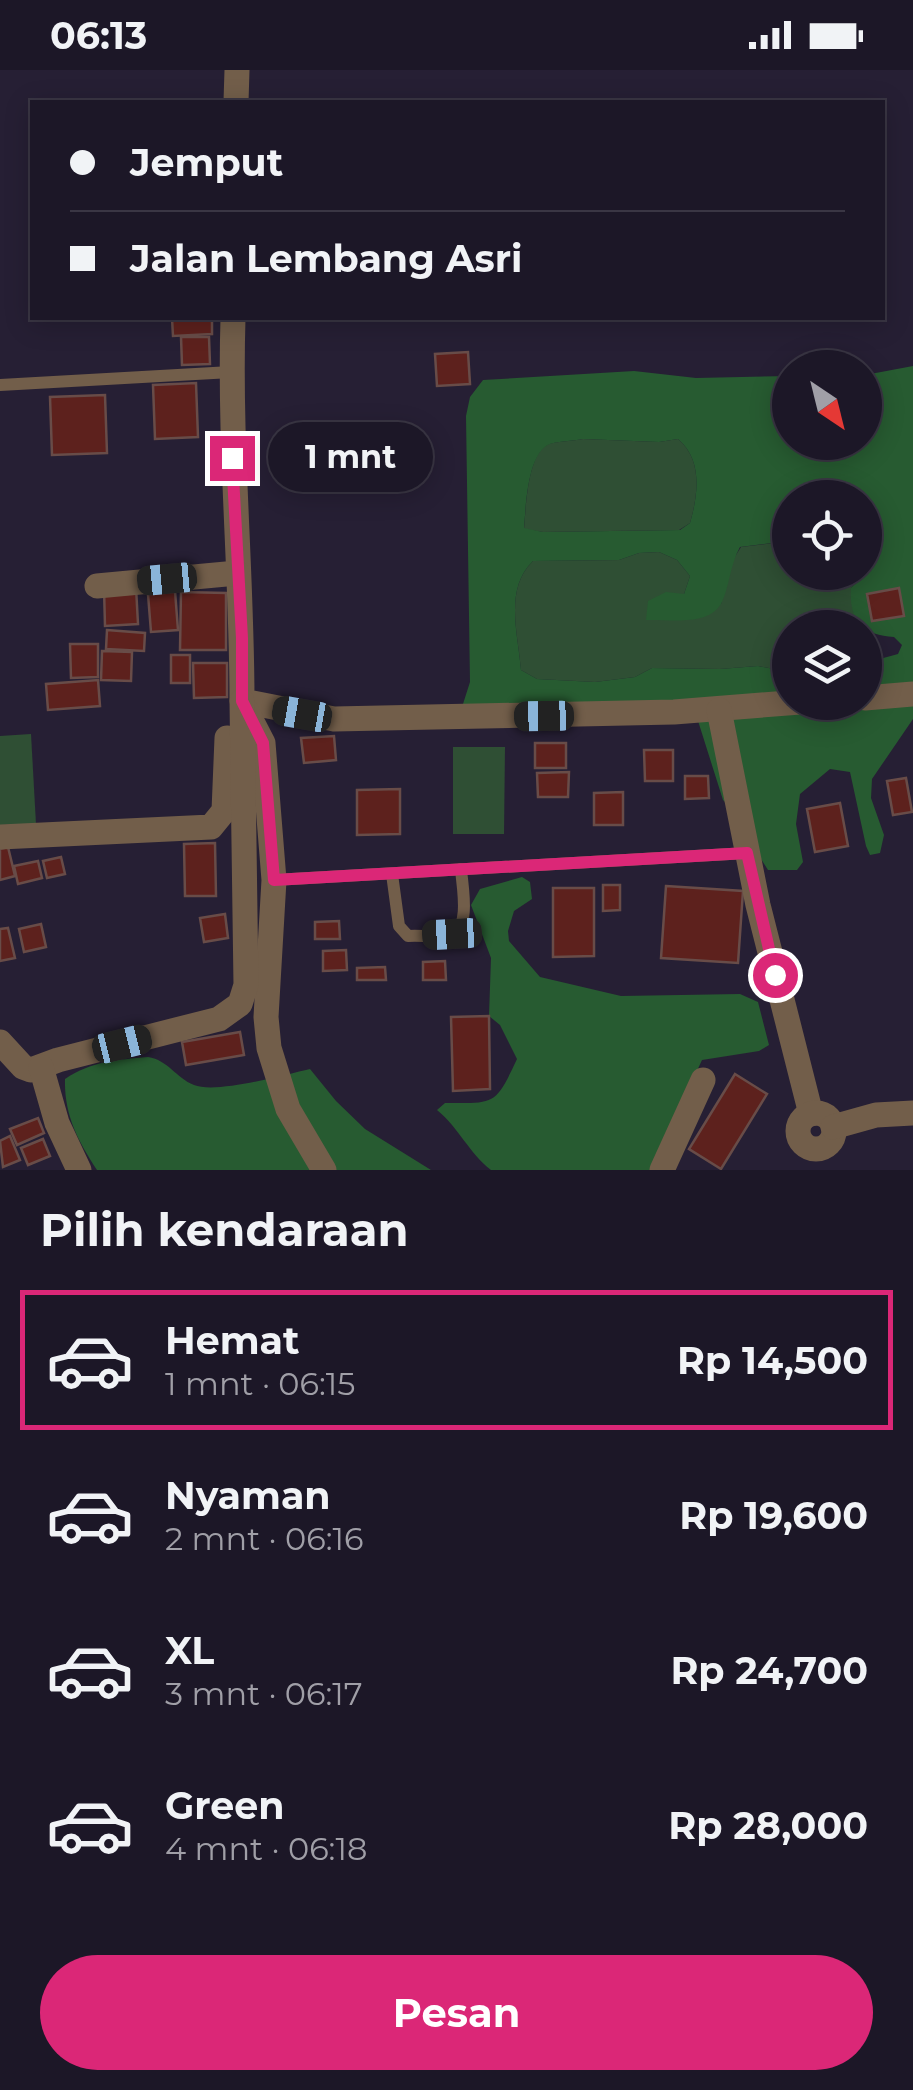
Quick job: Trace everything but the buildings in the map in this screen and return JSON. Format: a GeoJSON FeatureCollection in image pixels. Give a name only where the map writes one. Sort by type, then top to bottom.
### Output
{"type":"FeatureCollection","features":[{"type":"Feature","properties":{"kind":"street"},"geometry":{"type":"LineString","coordinates":[[236,100],[237,70]]}},
{"type":"Feature","properties":{"kind":"street"},"geometry":{"type":"LineString","coordinates":[[0,1042],[27,1069],[219,1019],[240,1004],[246,985],[233,320]]}},
{"type":"Feature","properties":{"kind":"street"},"geometry":{"type":"LineString","coordinates":[[97,586],[237,573]]}},
{"type":"Feature","properties":{"kind":"street"},"geometry":{"type":"LineString","coordinates":[[882,697],[913,694]]}},
{"type":"Feature","properties":{"kind":"street"},"geometry":{"type":"LineString","coordinates":[[242,701],[334,719],[719,710],[772,705]]}},
{"type":"Feature","properties":{"kind":"street"},"geometry":{"type":"LineString","coordinates":[[0,837],[211,827],[224,811],[227,740],[242,701]]}},
{"type":"Feature","properties":{"kind":"street"},"geometry":{"type":"LineString","coordinates":[[242,701],[263,743],[274,880],[266,1017],[269,1048],[288,1109],[324,1170]]}},
{"type":"Feature","properties":{"kind":"street"},"geometry":{"type":"LineString","coordinates":[[719,710],[794,1057],[838,1170]]}},
{"type":"Feature","properties":{"kind":"street"},"geometry":{"type":"LineString","coordinates":[[41,1066],[57,1123],[79,1170]]}},
{"type":"Feature","properties":{"kind":"street"},"geometry":{"type":"LineString","coordinates":[[662,1170],[704,1080]]}},
{"type":"Feature","properties":{"kind":"street"},"geometry":{"type":"LineString","coordinates":[[822,1129],[876,1115],[913,1114]]}},
{"type":"Feature","properties":{"kind":"lane"},"geometry":{"type":"LineString","coordinates":[[0,385],[231,372]]}},
{"type":"Feature","properties":{"kind":"lane"},"geometry":{"type":"LineString","coordinates":[[274,880],[747,853]]}},
{"type":"Feature","properties":{"kind":"lane"},"geometry":{"type":"LineString","coordinates":[[392,874],[402,932],[408,936],[452,934],[463,919],[461,870]]}},
{"type":"Feature","properties":{"kind":"green space"},"geometry":{"type":"Polygon","coordinates":[[[913,366],[913,719],[872,779],[871,798],[884,835],[880,853],[870,855],[866,846],[850,772],[830,769],[800,794],[796,824],[803,862],[797,870],[768,870],[754,848],[750,827],[723,800],[693,705],[463,704],[470,682],[466,416],[470,397],[483,380],[634,371],[696,378],[772,376],[772,460],[882,460],[882,372],[913,366]],[[583,439],[542,449],[529,482],[524,528],[543,532],[680,530],[690,523],[696,490],[695,467],[678,439],[583,439]],[[772,480],[772,543],[740,547],[722,602],[708,615],[646,620],[648,601],[666,592],[684,594],[690,576],[677,560],[659,552],[619,560],[533,561],[518,585],[516,598],[521,670],[537,679],[595,682],[635,677],[652,668],[758,666],[772,669],[772,720],[882,720],[882,658],[898,654],[902,645],[894,637],[882,636],[882,610],[852,610],[851,590],[882,590],[882,480],[772,480]]]}},
{"type":"Feature","properties":{"kind":"green space"},"geometry":{"type":"Polygon","coordinates":[[[583,439],[678,439],[695,467],[696,490],[690,523],[679,530],[524,529],[536,458],[549,444],[583,439]]]}},
{"type":"Feature","properties":{"kind":"green space"},"geometry":{"type":"Polygon","coordinates":[[[772,543],[772,590],[851,590],[856,610],[772,610],[772,669],[652,668],[635,677],[595,682],[537,679],[521,670],[516,598],[518,585],[533,561],[619,560],[659,552],[677,560],[690,576],[684,594],[721,604],[731,563],[741,547],[772,543]]]}},
{"type":"Feature","properties":{"kind":"green space"},"geometry":{"type":"Polygon","coordinates":[[[31,734],[36,824],[0,825],[0,736],[31,734]]]}},
{"type":"Feature","properties":{"kind":"green space"},"geometry":{"type":"Polygon","coordinates":[[[453,747],[505,747],[504,834],[453,834],[453,747]]]}},
{"type":"Feature","properties":{"kind":"green space"},"geometry":{"type":"Polygon","coordinates":[[[522,877],[530,882],[532,899],[514,911],[509,941],[540,977],[621,996],[740,994],[758,1002],[769,1045],[759,1051],[702,1060],[670,1129],[675,1170],[491,1170],[437,1110],[445,1103],[492,1099],[504,1086],[517,1059],[500,1025],[489,1016],[491,958],[471,905],[480,889],[522,877]]]}},
{"type":"Feature","properties":{"kind":"green space"},"geometry":{"type":"Polygon","coordinates":[[[148,1057],[188,1082],[204,1087],[250,1083],[310,1069],[365,1129],[431,1170],[97,1170],[74,1127],[65,1079],[95,1065],[148,1057]]]}},
{"type":"Feature","properties":{"kind":"route"},"geometry":{"type":"LineString","coordinates":[[232,458],[242,701],[263,743],[274,880],[747,853],[775,975]]}}]}
